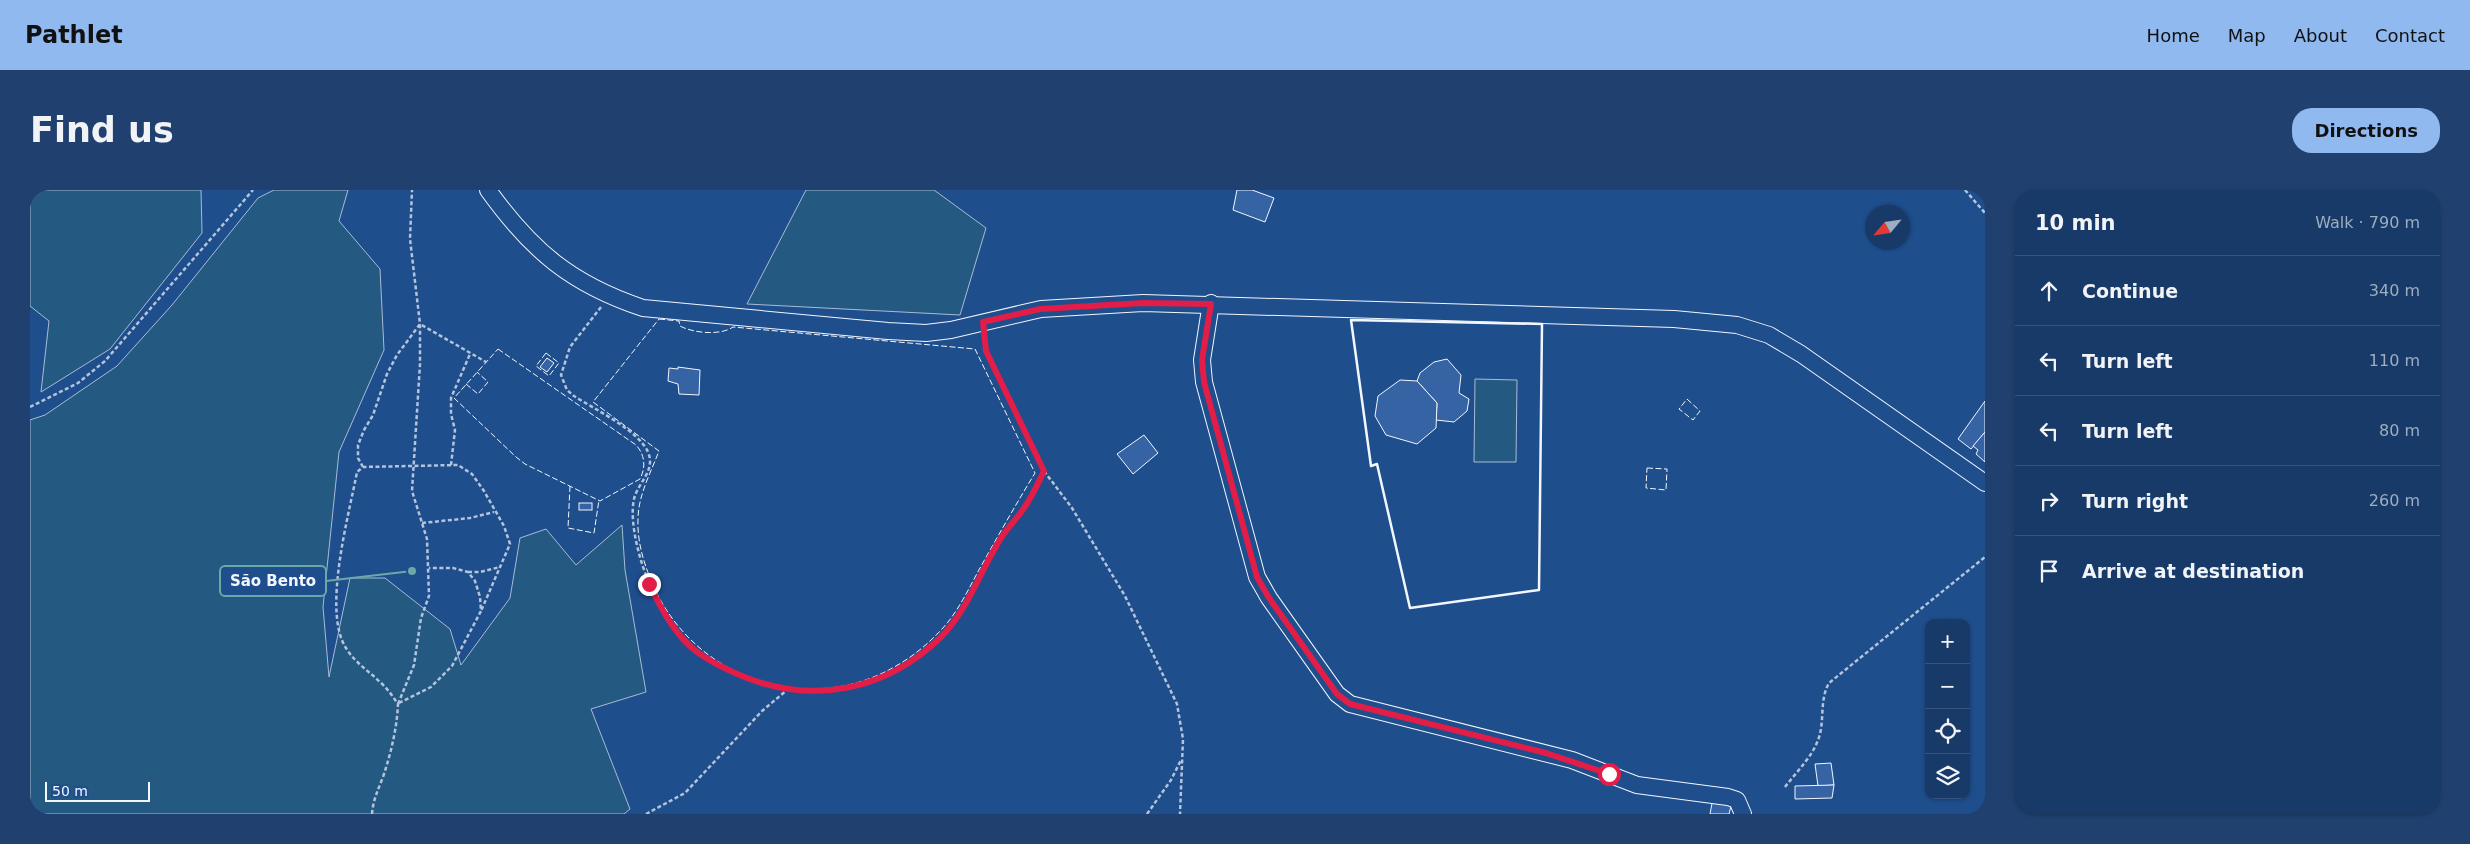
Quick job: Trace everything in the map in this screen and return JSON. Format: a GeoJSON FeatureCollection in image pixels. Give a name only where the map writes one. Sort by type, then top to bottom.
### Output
{"type":"FeatureCollection","features":[{"type":"Feature","properties":{"kind":"street"},"geometry":{"type":"LineString","coordinates":[[488,190],[511,222],[541,253],[564,271],[610,296],[643,308],[888,331],[926,332],[951,330],[1040,309],[1143,303],[1674,319],[1737,326],[1769,334],[1801,354],[1985,483]]}},
{"type":"Feature","properties":{"kind":"street"},"geometry":{"type":"LineString","coordinates":[[1211,304],[1202,360],[1204,382],[1254,568],[1269,598],[1337,694],[1350,704],[1572,760],[1636,785],[1728,797],[1737,800],[1743,814]]}},
{"type":"Feature","properties":{"kind":"path"},"geometry":{"type":"LineString","coordinates":[[30,407],[78,382],[105,361],[253,190]]}},
{"type":"Feature","properties":{"kind":"path"},"geometry":{"type":"LineString","coordinates":[[372,814],[373,802],[383,776],[398,722],[398,704],[414,664],[421,618],[429,596],[427,539],[414,501],[420,324],[410,239],[412,190]]}},
{"type":"Feature","properties":{"kind":"path"},"geometry":{"type":"LineString","coordinates":[[1965,190],[1985,213]]}},
{"type":"Feature","properties":{"kind":"path"},"geometry":{"type":"LineString","coordinates":[[610,296],[578,334],[565,357],[561,375],[567,390],[624,428],[648,452],[650,466],[635,494],[633,508],[637,548],[649,584],[676,630],[703,656],[735,674],[787,690],[839,690],[858,686],[878,678],[925,651],[954,621],[1004,534],[1025,507],[1044,471]]}},
{"type":"Feature","properties":{"kind":"path"},"geometry":{"type":"LineString","coordinates":[[983,322],[986,351],[1044,471],[1072,508],[1108,565],[1164,673],[1180,717],[1183,739],[1180,814]]}},
{"type":"Feature","properties":{"kind":"path"},"geometry":{"type":"LineString","coordinates":[[420,324],[486,362]]}},
{"type":"Feature","properties":{"kind":"path"},"geometry":{"type":"LineString","coordinates":[[363,467],[358,458],[358,445],[373,415],[390,368],[420,324]]}},
{"type":"Feature","properties":{"kind":"path"},"geometry":{"type":"LineString","coordinates":[[451,465],[455,430],[451,414],[451,398],[470,354]]}},
{"type":"Feature","properties":{"kind":"path"},"geometry":{"type":"LineString","coordinates":[[458,465],[472,474],[504,526],[510,544],[481,611],[452,666],[431,687],[398,704],[382,683],[354,659],[345,648],[338,631],[336,611],[340,564],[356,472],[363,467],[458,465]]}},
{"type":"Feature","properties":{"kind":"path"},"geometry":{"type":"LineString","coordinates":[[422,523],[477,517],[494,512]]}},
{"type":"Feature","properties":{"kind":"path"},"geometry":{"type":"LineString","coordinates":[[1785,787],[1808,758],[1818,741],[1824,697],[1829,683],[1985,557]]}},
{"type":"Feature","properties":{"kind":"path"},"geometry":{"type":"LineString","coordinates":[[429,568],[453,568],[468,572],[480,572],[501,567]]}},
{"type":"Feature","properties":{"kind":"path"},"geometry":{"type":"LineString","coordinates":[[468,572],[475,581],[480,597],[481,611]]}},
{"type":"Feature","properties":{"kind":"path"},"geometry":{"type":"LineString","coordinates":[[646,814],[685,793],[762,711],[787,690]]}},
{"type":"Feature","properties":{"kind":"path"},"geometry":{"type":"LineString","coordinates":[[1148,814],[1172,780],[1182,759]]}},
{"type":"Feature","properties":{"kind":"shaded area"},"geometry":{"type":"Polygon","coordinates":[[[30,190],[201,190],[202,233],[110,349],[41,392],[49,321],[30,306],[30,190]]]}},
{"type":"Feature","properties":{"kind":"shaded area"},"geometry":{"type":"Polygon","coordinates":[[[274,190],[348,190],[339,221],[380,269],[384,350],[339,452],[323,607],[329,677],[350,578],[385,578],[450,629],[461,665],[510,598],[520,538],[546,529],[576,565],[622,525],[625,570],[646,692],[591,709],[630,809],[624,814],[30,814],[30,420],[45,415],[117,366],[172,305],[258,198],[274,190]]]}},
{"type":"Feature","properties":{"kind":"shaded area"},"geometry":{"type":"Polygon","coordinates":[[[806,190],[934,190],[986,228],[960,315],[747,304],[806,190]]]}},
{"type":"Feature","properties":{"kind":"shaded area"},"geometry":{"type":"Polygon","coordinates":[[[1475,379],[1517,380],[1516,462],[1474,462],[1475,379]]]}},
{"type":"Feature","properties":{"kind":"building"},"geometry":{"type":"Polygon","coordinates":[[[1237,190],[1252,190],[1274,198],[1265,222],[1233,210],[1237,190]]]}},
{"type":"Feature","properties":{"kind":"building"},"geometry":{"type":"Polygon","coordinates":[[[547,358],[554,363],[547,372],[540,367],[547,358]]]}},
{"type":"Feature","properties":{"kind":"building"},"geometry":{"type":"Polygon","coordinates":[[[1447,359],[1461,375],[1459,393],[1469,399],[1467,411],[1454,422],[1436,420],[1437,403],[1417,381],[1420,373],[1434,362],[1447,359]]]}},
{"type":"Feature","properties":{"kind":"building"},"geometry":{"type":"Polygon","coordinates":[[[678,367],[700,370],[699,395],[679,394],[678,384],[668,381],[669,368],[678,369],[678,367]]]}},
{"type":"Feature","properties":{"kind":"building"},"geometry":{"type":"Polygon","coordinates":[[[1400,380],[1417,381],[1437,403],[1436,428],[1417,444],[1386,435],[1375,416],[1378,396],[1400,380]]]}},
{"type":"Feature","properties":{"kind":"building"},"geometry":{"type":"Polygon","coordinates":[[[1985,401],[1985,432],[1971,449],[1958,439],[1985,401]]]}},
{"type":"Feature","properties":{"kind":"building"},"geometry":{"type":"Polygon","coordinates":[[[1985,432],[1985,462],[1976,454],[1978,450],[1973,446],[1985,432]]]}},
{"type":"Feature","properties":{"kind":"building"},"geometry":{"type":"Polygon","coordinates":[[[1144,435],[1158,453],[1133,474],[1117,454],[1144,435]]]}},
{"type":"Feature","properties":{"kind":"building"},"geometry":{"type":"Polygon","coordinates":[[[579,503],[592,503],[592,510],[579,510],[579,503]]]}},
{"type":"Feature","properties":{"kind":"building"},"geometry":{"type":"Polygon","coordinates":[[[1831,763],[1834,785],[1818,786],[1815,764],[1831,763]]]}},
{"type":"Feature","properties":{"kind":"building"},"geometry":{"type":"Polygon","coordinates":[[[1834,785],[1832,798],[1795,799],[1795,786],[1834,785]]]}},
{"type":"Feature","properties":{"kind":"building"},"geometry":{"type":"Polygon","coordinates":[[[1713,798],[1732,802],[1729,814],[1710,814],[1713,798]]]}},
{"type":"Feature","properties":{"kind":"fence"},"geometry":{"type":"LineString","coordinates":[[659,319],[679,321],[680,326],[706,333],[721,332],[733,327],[975,349],[1035,473],[958,608],[942,629],[917,652],[901,663],[867,680],[831,688],[794,688],[759,681],[726,667],[697,646],[672,618],[653,585],[644,561],[638,528],[640,502],[659,451],[593,402],[659,319]]}},
{"type":"Feature","properties":{"kind":"fence"},"geometry":{"type":"LineString","coordinates":[[498,349],[636,445],[644,461],[640,479],[600,501],[525,464],[516,457],[454,398],[498,349]]}},
{"type":"Feature","properties":{"kind":"fence"},"geometry":{"type":"LineString","coordinates":[[546,353],[559,363],[549,376],[536,366],[546,353]]}},
{"type":"Feature","properties":{"kind":"fence"},"geometry":{"type":"LineString","coordinates":[[466,384],[478,394],[488,382],[477,372]]}},
{"type":"Feature","properties":{"kind":"fence"},"geometry":{"type":"LineString","coordinates":[[1687,399],[1700,411],[1693,420],[1679,409],[1687,399]]}},
{"type":"Feature","properties":{"kind":"fence"},"geometry":{"type":"LineString","coordinates":[[1647,468],[1667,469],[1666,490],[1646,488],[1647,468]]}},
{"type":"Feature","properties":{"kind":"fence"},"geometry":{"type":"LineString","coordinates":[[570,486],[568,528],[594,533],[599,500]]}},
{"type":"Feature","properties":{"kind":"wall"},"geometry":{"type":"LineString","coordinates":[[1351,320],[1542,324],[1539,590],[1410,608],[1377,464],[1371,466],[1351,320]]}},
{"type":"Feature","properties":{"kind":"place","name":"São Bento"},"geometry":{"type":"Point","coordinates":[412,571]}},
{"type":"Feature","properties":{"kind":"route"},"geometry":{"type":"LineString","coordinates":[[649,584],[656,599],[676,630],[690,646],[718,666],[735,674],[787,690],[800,692],[839,690],[858,686],[878,678],[925,651],[954,621],[1004,534],[1025,507],[1044,471],[986,351],[982,332],[983,322],[1040,309],[1087,305],[1143,303],[1211,304],[1202,371],[1254,568],[1269,598],[1337,694],[1350,704],[1572,760],[1609,774]]}}]}
